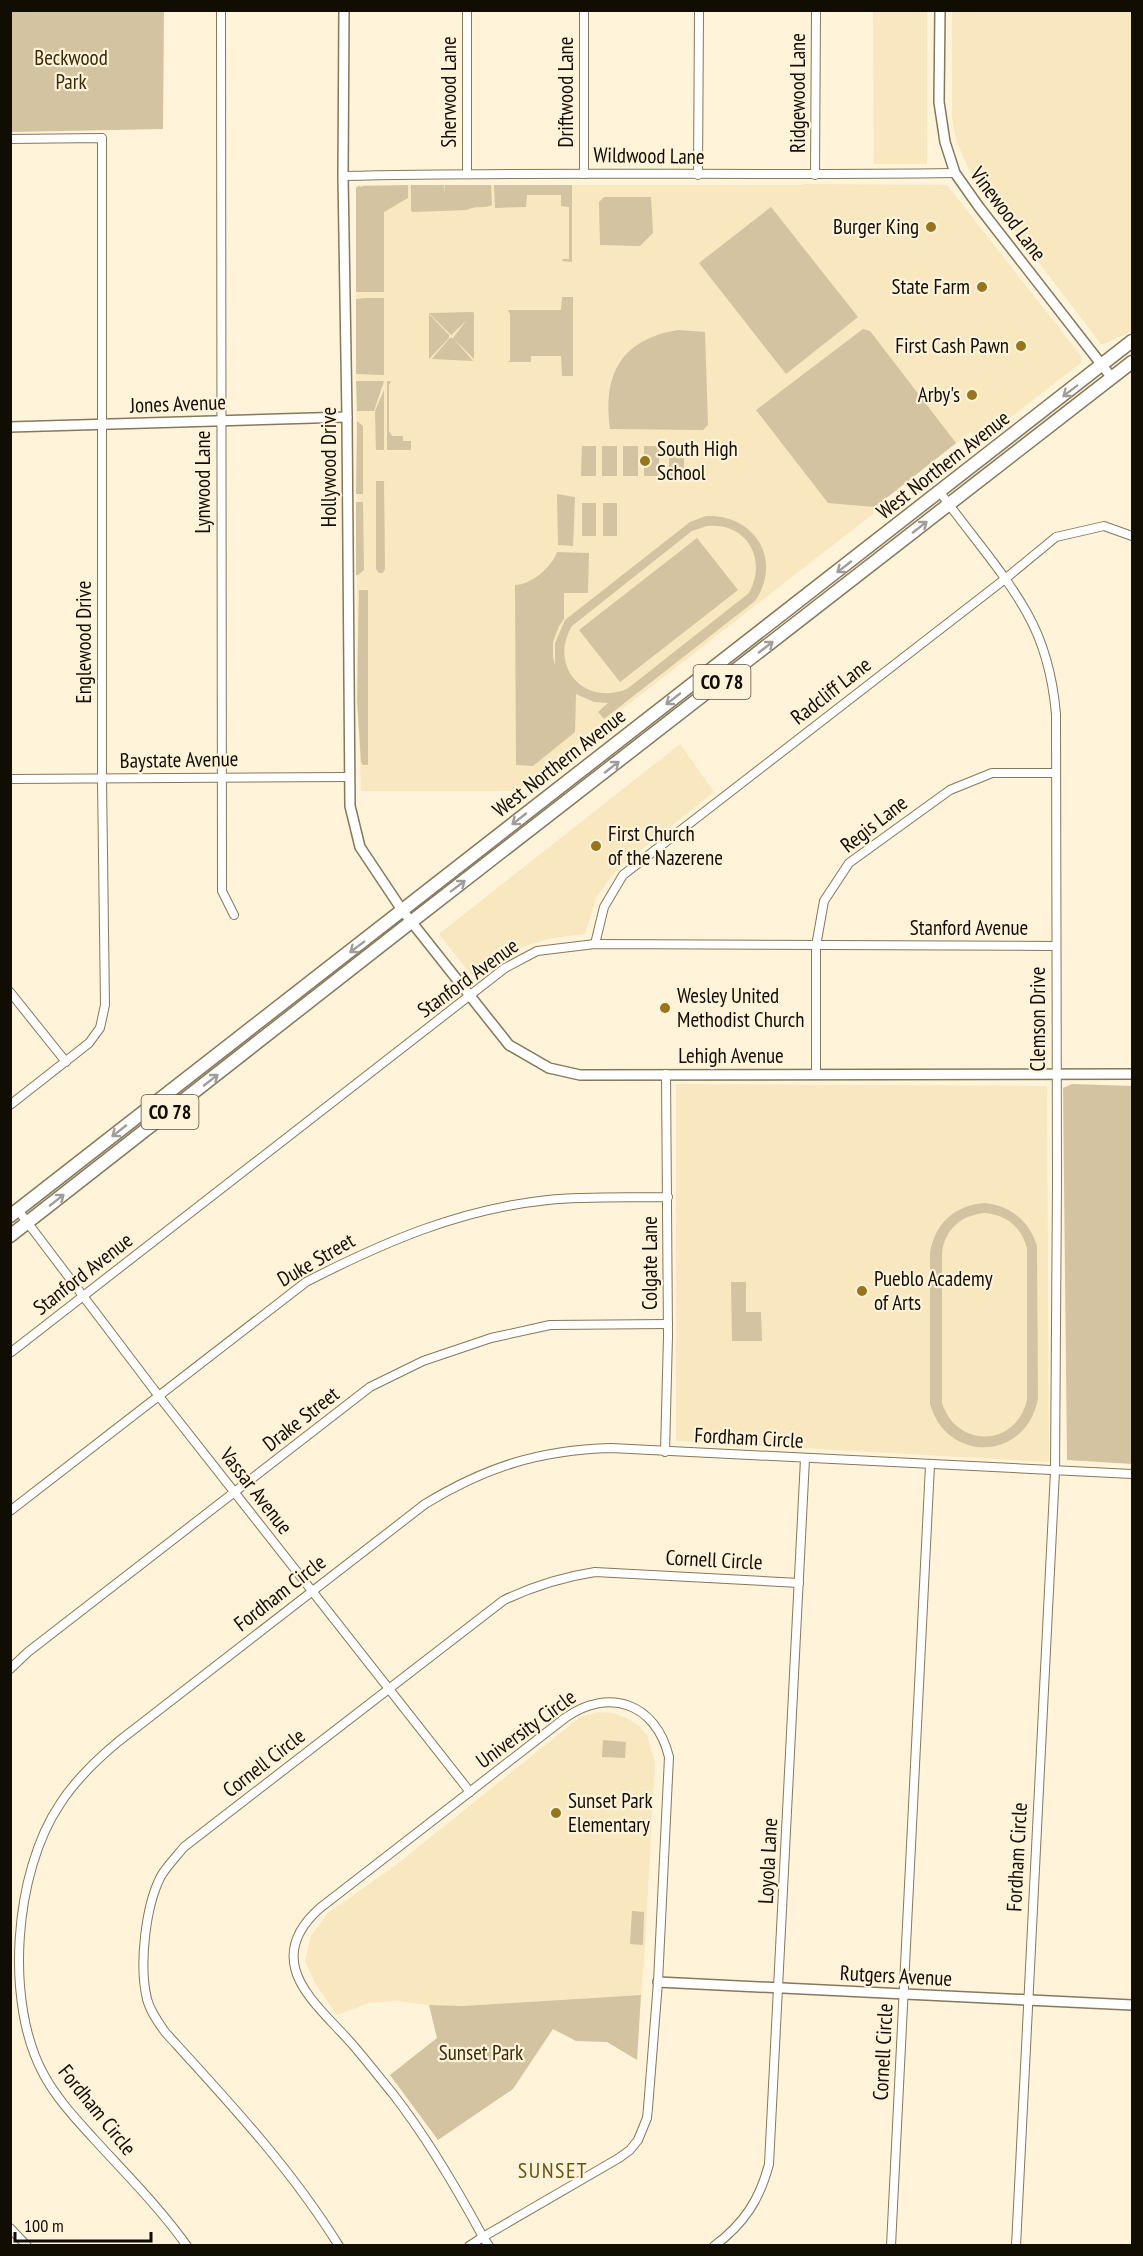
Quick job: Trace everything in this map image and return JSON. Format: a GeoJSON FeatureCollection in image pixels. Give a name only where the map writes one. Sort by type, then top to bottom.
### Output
{"type":"FeatureCollection","features":[{"type":"Feature","properties":{"kind":"main road","name":"West Northern Avenue"},"geometry":{"type":"LineString","coordinates":[[14,1213],[1132,341]]}},
{"type":"Feature","properties":{"kind":"main road","name":"West Northern Avenue"},"geometry":{"type":"LineString","coordinates":[[10,1236],[1132,362]]}},
{"type":"Feature","properties":{"kind":"street","name":"Lynwood Lane"},"geometry":{"type":"LineString","coordinates":[[220,10],[222,891],[234,915]]}},
{"type":"Feature","properties":{"kind":"street","name":"Hollywood Drive"},"geometry":{"type":"LineString","coordinates":[[344,10],[343,176],[347,417],[348,777],[350,806],[360,847],[402,910]]}},
{"type":"Feature","properties":{"kind":"street","name":"Sherwood Lane"},"geometry":{"type":"LineString","coordinates":[[467,10],[467,173]]}},
{"type":"Feature","properties":{"kind":"street","name":"Driftwood Lane"},"geometry":{"type":"LineString","coordinates":[[584,10],[584,174]]}},
{"type":"Feature","properties":{"kind":"street"},"geometry":{"type":"LineString","coordinates":[[698,175],[699,10]]}},
{"type":"Feature","properties":{"kind":"street","name":"Ridgewood Lane"},"geometry":{"type":"LineString","coordinates":[[815,175],[816,10]]}},
{"type":"Feature","properties":{"kind":"street","name":"Vinewood Lane"},"geometry":{"type":"LineString","coordinates":[[940,10],[939,102],[945,142],[955,173],[1112,378]]}},
{"type":"Feature","properties":{"kind":"street","name":"Englewood Drive"},"geometry":{"type":"LineString","coordinates":[[10,139],[102,138],[102,779],[105,1005],[100,1028],[89,1043],[10,1105]]}},
{"type":"Feature","properties":{"kind":"street","name":"Wildwood Lane"},"geometry":{"type":"LineString","coordinates":[[343,176],[467,173],[698,175],[955,173]]}},
{"type":"Feature","properties":{"kind":"street","name":"Jones Avenue"},"geometry":{"type":"LineString","coordinates":[[10,427],[347,417]]}},
{"type":"Feature","properties":{"kind":"street","name":"Clemson Drive"},"geometry":{"type":"LineString","coordinates":[[940,492],[1005,579],[1027,613],[1038,637],[1054,693],[1056,714],[1057,1181],[1055,1471]]}},
{"type":"Feature","properties":{"kind":"street","name":"Radcliff Lane"},"geometry":{"type":"LineString","coordinates":[[595,944],[604,907],[623,875],[1056,537],[1104,526],[1132,536]]}},
{"type":"Feature","properties":{"kind":"street","name":"Regis Lane"},"geometry":{"type":"LineString","coordinates":[[816,1075],[816,946],[824,901],[849,863],[950,789],[992,773],[1056,773]]}},
{"type":"Feature","properties":{"kind":"street","name":"Baystate Avenue"},"geometry":{"type":"LineString","coordinates":[[10,779],[348,777]]}},
{"type":"Feature","properties":{"kind":"street","name":"Lehigh Avenue"},"geometry":{"type":"LineString","coordinates":[[402,910],[509,1045],[549,1068],[580,1075],[1132,1074]]}},
{"type":"Feature","properties":{"kind":"street","name":"Stanford Avenue"},"geometry":{"type":"LineString","coordinates":[[10,1353],[505,969],[537,951],[595,944],[1056,946]]}},
{"type":"Feature","properties":{"kind":"street"},"geometry":{"type":"LineString","coordinates":[[10,992],[66,1062]]}},
{"type":"Feature","properties":{"kind":"street","name":"Colgate Lane"},"geometry":{"type":"LineString","coordinates":[[665,1452],[668,1324],[666,1074]]}},
{"type":"Feature","properties":{"kind":"street","name":"Duke Street"},"geometry":{"type":"LineString","coordinates":[[10,1511],[306,1282],[360,1254],[422,1228],[486,1209],[550,1200],[668,1197]]}},
{"type":"Feature","properties":{"kind":"street","name":"Vassar Avenue"},"geometry":{"type":"LineString","coordinates":[[14,1213],[28,1222],[158,1395],[470,1792]]}},
{"type":"Feature","properties":{"kind":"street","name":"Drake Street"},"geometry":{"type":"LineString","coordinates":[[10,1670],[28,1653],[370,1387],[423,1361],[492,1338],[550,1325],[668,1324]]}},
{"type":"Feature","properties":{"kind":"street","name":"Fordham Circle"},"geometry":{"type":"LineString","coordinates":[[188,2246],[73,2115],[44,2075],[34,2054],[22,2013],[19,1969],[23,1920],[31,1869],[45,1830],[54,1813],[84,1772],[119,1741],[425,1504],[478,1474],[506,1464],[556,1452],[611,1448],[1132,1474]]}},
{"type":"Feature","properties":{"kind":"street","name":"Loyola Lane"},"geometry":{"type":"LineString","coordinates":[[714,2246],[731,2234],[751,2210],[769,2164],[780,1988],[805,1459]]}},
{"type":"Feature","properties":{"kind":"street","name":"Cornell Circle"},"geometry":{"type":"LineString","coordinates":[[891,2246],[930,1465]]}},
{"type":"Feature","properties":{"kind":"street","name":"Fordham Circle"},"geometry":{"type":"LineString","coordinates":[[1016,2246],[1055,1471]]}},
{"type":"Feature","properties":{"kind":"street","name":"Cornell Circle"},"geometry":{"type":"LineString","coordinates":[[339,2246],[292,2177],[245,2120],[165,2032],[148,2002],[143,1968],[149,1916],[154,1893],[171,1863],[184,1848],[504,1600],[562,1577],[595,1572],[799,1583]]}},
{"type":"Feature","properties":{"kind":"street","name":"University Circle"},"geometry":{"type":"LineString","coordinates":[[619,1702],[632,1707],[653,1722],[665,1743],[669,1757],[658,1982],[648,2108],[643,2130],[630,2150],[619,2158],[483,2237],[453,2181],[421,2132],[305,1989],[294,1966],[297,1938],[302,1926],[310,1917],[470,1792],[578,1708],[591,1703],[619,1702]]}},
{"type":"Feature","properties":{"kind":"street","name":"Rutgers Avenue"},"geometry":{"type":"LineString","coordinates":[[658,1982],[1132,2005]]}},
{"type":"Feature","properties":{"kind":"street"},"geometry":{"type":"LineString","coordinates":[[10,2228],[27,2246]]}},
{"type":"Feature","properties":{"kind":"street"},"geometry":{"type":"LineString","coordinates":[[469,2246],[483,2237],[489,2246]]}},
{"type":"Feature","properties":{"kind":"shaded area"},"geometry":{"type":"Polygon","coordinates":[[[873,11],[927,11],[927,164],[874,164],[873,11]]]}},
{"type":"Feature","properties":{"kind":"shaded area"},"geometry":{"type":"Polygon","coordinates":[[[952,11],[1132,11],[1132,330],[1128,333],[1101,344],[971,174],[957,143],[952,119],[952,11]]]}},
{"type":"Feature","properties":{"kind":"shaded area","name":"South High School"},"geometry":{"type":"Polygon","coordinates":[[[358,185],[947,185],[1081,356],[1082,362],[979,442],[971,432],[875,507],[873,514],[517,791],[361,791],[357,661],[356,188],[358,185]]]}},
{"type":"Feature","properties":{"kind":"shaded area"},"geometry":{"type":"Polygon","coordinates":[[[680,744],[714,792],[618,868],[597,896],[585,934],[553,938],[528,945],[508,954],[477,977],[472,976],[439,934],[680,744]]]}},
{"type":"Feature","properties":{"kind":"shaded area","name":"Pueblo Academy of Arts"},"geometry":{"type":"Polygon","coordinates":[[[676,1084],[1047,1086],[1049,1462],[676,1441],[676,1084]]]}},
{"type":"Feature","properties":{"kind":"shaded area","name":"Sunset Park Elementary"},"geometry":{"type":"Polygon","coordinates":[[[598,1712],[625,1717],[638,1725],[647,1735],[655,1762],[641,1995],[463,2006],[397,2001],[369,2003],[337,2015],[316,1985],[305,1961],[311,1936],[328,1913],[396,1865],[579,1718],[598,1712]]]}},
{"type":"Feature","properties":{"kind":"green space","name":"Beckwood Park"},"geometry":{"type":"Polygon","coordinates":[[[10,11],[164,11],[163,129],[11,132],[10,11]]]}},
{"type":"Feature","properties":{"kind":"green space"},"geometry":{"type":"Polygon","coordinates":[[[408,185],[408,198],[384,212],[384,292],[356,292],[356,188],[358,186],[408,185]]]}},
{"type":"Feature","properties":{"kind":"green space"},"geometry":{"type":"Polygon","coordinates":[[[411,185],[444,185],[444,193],[445,185],[491,185],[492,205],[467,210],[413,212],[411,211],[411,185]]]}},
{"type":"Feature","properties":{"kind":"green space"},"geometry":{"type":"Polygon","coordinates":[[[494,185],[572,185],[572,262],[562,261],[569,259],[569,207],[561,206],[561,195],[527,195],[526,207],[495,208],[494,185]]]}},
{"type":"Feature","properties":{"kind":"green space"},"geometry":{"type":"Polygon","coordinates":[[[604,197],[651,197],[653,233],[640,246],[600,245],[599,202],[604,197]]]}},
{"type":"Feature","properties":{"kind":"green space"},"geometry":{"type":"Polygon","coordinates":[[[771,207],[858,317],[786,374],[699,263],[771,207]]]}},
{"type":"Feature","properties":{"kind":"green space"},"geometry":{"type":"Polygon","coordinates":[[[562,297],[573,297],[573,376],[562,376],[561,356],[531,356],[531,362],[508,362],[510,360],[510,314],[508,310],[561,310],[562,297]]]}},
{"type":"Feature","properties":{"kind":"green space"},"geometry":{"type":"Polygon","coordinates":[[[384,298],[384,375],[356,374],[356,299],[384,298]]]}},
{"type":"Feature","properties":{"kind":"green space"},"geometry":{"type":"Polygon","coordinates":[[[473,312],[474,359],[453,338],[466,321],[451,335],[429,313],[473,312]]]}},
{"type":"Feature","properties":{"kind":"green space"},"geometry":{"type":"Polygon","coordinates":[[[429,314],[449,335],[449,338],[429,359],[429,314]]]}},
{"type":"Feature","properties":{"kind":"green space"},"geometry":{"type":"Polygon","coordinates":[[[863,329],[870,331],[956,443],[875,507],[828,503],[756,410],[863,329]]]}},
{"type":"Feature","properties":{"kind":"green space"},"geometry":{"type":"Polygon","coordinates":[[[678,330],[705,332],[708,425],[703,430],[610,429],[609,391],[613,375],[620,362],[643,341],[678,330]]]}},
{"type":"Feature","properties":{"kind":"green space"},"geometry":{"type":"Polygon","coordinates":[[[450,338],[453,338],[473,361],[432,359],[430,361],[450,338]]]}},
{"type":"Feature","properties":{"kind":"green space"},"geometry":{"type":"Polygon","coordinates":[[[356,381],[384,381],[374,411],[357,411],[356,381]]]}},
{"type":"Feature","properties":{"kind":"green space"},"geometry":{"type":"Polygon","coordinates":[[[387,381],[391,381],[389,385],[389,431],[392,436],[403,436],[403,441],[411,441],[411,450],[387,450],[387,381]]]}},
{"type":"Feature","properties":{"kind":"green space"},"geometry":{"type":"Polygon","coordinates":[[[384,390],[384,450],[376,450],[375,411],[384,390]]]}},
{"type":"Feature","properties":{"kind":"green space"},"geometry":{"type":"Polygon","coordinates":[[[357,421],[363,426],[363,494],[356,494],[357,421]]]}},
{"type":"Feature","properties":{"kind":"green space"},"geometry":{"type":"Polygon","coordinates":[[[582,446],[596,446],[596,476],[581,476],[582,446]]]}},
{"type":"Feature","properties":{"kind":"green space"},"geometry":{"type":"Polygon","coordinates":[[[602,446],[617,446],[617,476],[602,476],[602,446]]]}},
{"type":"Feature","properties":{"kind":"green space"},"geometry":{"type":"Polygon","coordinates":[[[623,446],[638,446],[638,476],[623,476],[623,446]]]}},
{"type":"Feature","properties":{"kind":"green space"},"geometry":{"type":"Polygon","coordinates":[[[644,446],[659,446],[659,476],[644,476],[644,446]]]}},
{"type":"Feature","properties":{"kind":"green space"},"geometry":{"type":"Polygon","coordinates":[[[669,446],[684,446],[684,476],[669,476],[669,446]]]}},
{"type":"Feature","properties":{"kind":"green space"},"geometry":{"type":"Polygon","coordinates":[[[376,481],[384,481],[385,569],[383,573],[379,573],[376,569],[376,481]]]}},
{"type":"Feature","properties":{"kind":"green space"},"geometry":{"type":"Polygon","coordinates":[[[557,494],[575,497],[573,546],[558,545],[557,494]]]}},
{"type":"Feature","properties":{"kind":"green space"},"geometry":{"type":"Polygon","coordinates":[[[356,502],[363,502],[364,570],[358,575],[356,575],[356,502]]]}},
{"type":"Feature","properties":{"kind":"green space"},"geometry":{"type":"Polygon","coordinates":[[[582,503],[596,503],[596,536],[582,536],[582,503]]]}},
{"type":"Feature","properties":{"kind":"green space"},"geometry":{"type":"Polygon","coordinates":[[[603,503],[617,503],[617,536],[603,536],[603,503]]]}},
{"type":"Feature","properties":{"kind":"green space"},"geometry":{"type":"Polygon","coordinates":[[[706,516],[723,517],[750,531],[759,542],[765,556],[766,570],[763,585],[755,601],[604,719],[598,712],[608,703],[594,702],[576,694],[575,732],[533,766],[516,765],[515,585],[534,579],[551,563],[557,552],[589,553],[588,593],[564,593],[564,619],[553,642],[555,666],[555,643],[565,620],[690,522],[706,516]],[[707,526],[692,531],[572,626],[564,655],[574,679],[584,688],[597,692],[611,693],[627,689],[749,593],[756,567],[750,545],[733,530],[721,526],[707,526]]]}},
{"type":"Feature","properties":{"kind":"green space"},"geometry":{"type":"Polygon","coordinates":[[[697,538],[738,590],[620,682],[579,630],[697,538]]]}},
{"type":"Feature","properties":{"kind":"green space"},"geometry":{"type":"Polygon","coordinates":[[[359,590],[368,590],[368,765],[363,765],[361,762],[357,701],[359,590]]]}},
{"type":"Feature","properties":{"kind":"green space"},"geometry":{"type":"Polygon","coordinates":[[[1072,1084],[1132,1086],[1132,1464],[1067,1460],[1063,1088],[1072,1084]]]}},
{"type":"Feature","properties":{"kind":"green space"},"geometry":{"type":"Polygon","coordinates":[[[985,1203],[1011,1211],[1024,1222],[1037,1246],[1038,1399],[1031,1419],[1018,1434],[1003,1444],[986,1447],[968,1445],[952,1437],[939,1424],[930,1404],[930,1253],[936,1233],[948,1218],[964,1207],[985,1203]],[[976,1214],[962,1220],[951,1230],[942,1253],[942,1403],[950,1418],[960,1429],[973,1435],[986,1436],[999,1434],[1011,1427],[1021,1416],[1027,1400],[1027,1248],[1021,1234],[1012,1223],[993,1214],[976,1214]]]}},
{"type":"Feature","properties":{"kind":"green space"},"geometry":{"type":"Polygon","coordinates":[[[731,1282],[746,1282],[746,1312],[761,1312],[762,1341],[732,1341],[731,1282]]]}},
{"type":"Feature","properties":{"kind":"green space"},"geometry":{"type":"Polygon","coordinates":[[[603,1740],[626,1742],[625,1758],[602,1757],[603,1740]]]}},
{"type":"Feature","properties":{"kind":"green space"},"geometry":{"type":"Polygon","coordinates":[[[632,1911],[644,1912],[643,1945],[630,1944],[632,1911]]]}},
{"type":"Feature","properties":{"kind":"green space","name":"Sunset Park"},"geometry":{"type":"Polygon","coordinates":[[[641,1995],[637,2060],[607,2042],[576,2041],[553,2029],[513,2089],[438,2140],[390,2075],[437,2038],[429,2005],[463,2006],[641,1995]]]}},
{"type":"Feature","properties":{"kind":"place","name":"Burger King"},"geometry":{"type":"Point","coordinates":[931,227]}},
{"type":"Feature","properties":{"kind":"place","name":"State Farm"},"geometry":{"type":"Point","coordinates":[982,287]}},
{"type":"Feature","properties":{"kind":"place","name":"First Cash Pawn"},"geometry":{"type":"Point","coordinates":[1021,346]}},
{"type":"Feature","properties":{"kind":"place","name":"Arby's"},"geometry":{"type":"Point","coordinates":[972,395]}},
{"type":"Feature","properties":{"kind":"place","name":"South High School"},"geometry":{"type":"Point","coordinates":[645,461]}},
{"type":"Feature","properties":{"kind":"place","name":"First Church of the Nazerene"},"geometry":{"type":"Point","coordinates":[596,846]}},
{"type":"Feature","properties":{"kind":"place","name":"Wesley United Methodist Church"},"geometry":{"type":"Point","coordinates":[665,1008]}},
{"type":"Feature","properties":{"kind":"place","name":"Pueblo Academy of Arts"},"geometry":{"type":"Point","coordinates":[862,1291]}},
{"type":"Feature","properties":{"kind":"place","name":"Sunset Park Elementary"},"geometry":{"type":"Point","coordinates":[556,1813]}},
{"type":"Feature","properties":{"kind":"district","name":"SUNSET"},"geometry":{"type":"Point","coordinates":[553,2170]}}]}
